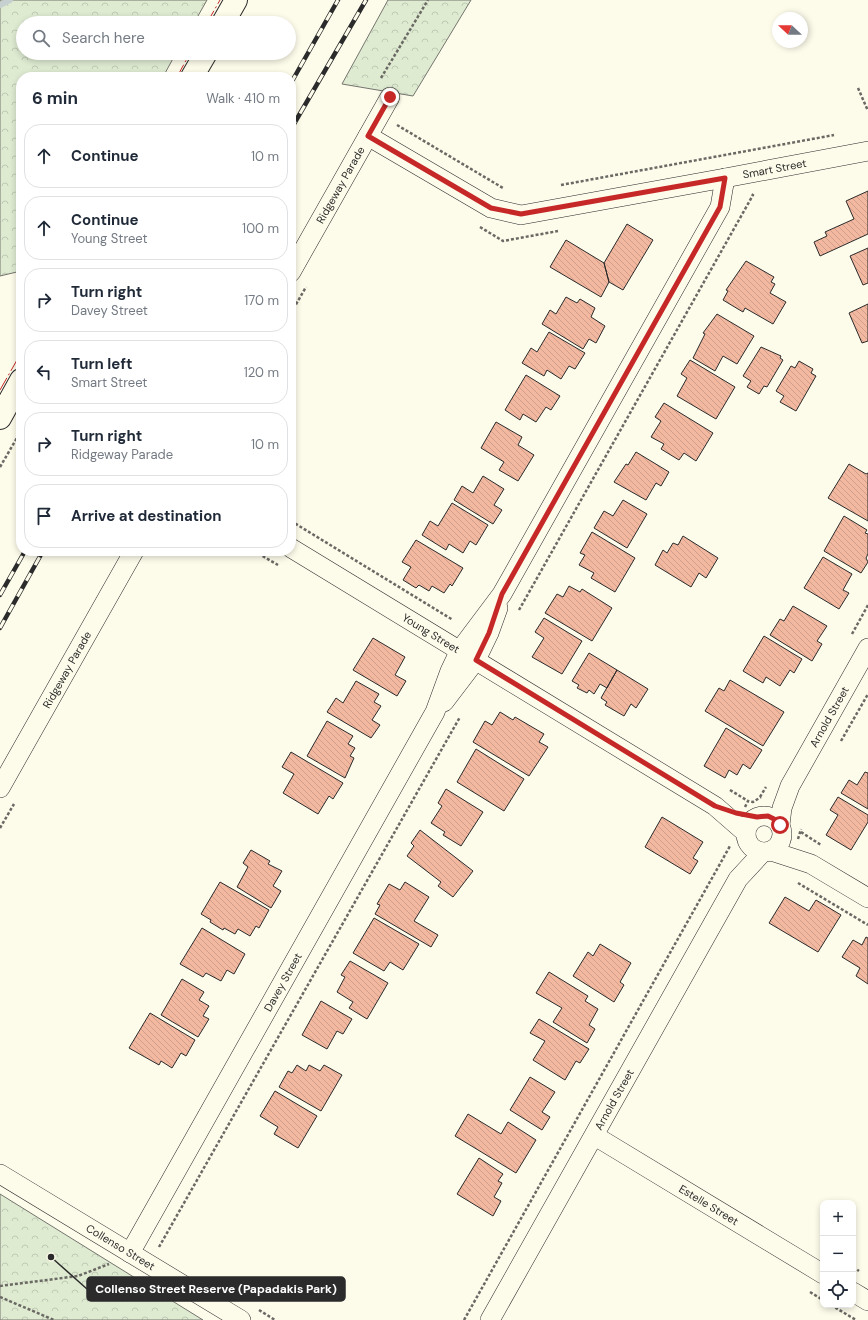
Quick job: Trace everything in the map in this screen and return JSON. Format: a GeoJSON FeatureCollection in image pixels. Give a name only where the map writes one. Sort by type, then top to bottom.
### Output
{"type":"FeatureCollection","features":[{"type":"Feature","properties":{"kind":"street"},"geometry":{"type":"LineString","coordinates":[[227,16],[236,0]]}},
{"type":"Feature","properties":{"kind":"street"},"geometry":{"type":"LineString","coordinates":[[195,72],[202,60]]}},
{"type":"Feature","properties":{"kind":"street","name":"Ridgeway Parade"},"geometry":{"type":"LineString","coordinates":[[296,263],[390,97]]}},
{"type":"Feature","properties":{"kind":"street","name":"Smart Street"},"geometry":{"type":"LineString","coordinates":[[368,136],[491,208],[521,214],[868,151]]}},
{"type":"Feature","properties":{"kind":"street","name":"Davey Street"},"geometry":{"type":"LineString","coordinates":[[435,712],[450,670],[460,650],[476,626],[502,594],[716,214],[721,201],[725,178]]}},
{"type":"Feature","properties":{"kind":"street"},"geometry":{"type":"LineString","coordinates":[[0,418],[16,389]]}},
{"type":"Feature","properties":{"kind":"street","name":"Young Street"},"geometry":{"type":"LineString","coordinates":[[296,551],[715,806],[736,813],[760,816]]}},
{"type":"Feature","properties":{"kind":"street","name":"Ridgeway Parade"},"geometry":{"type":"LineString","coordinates":[[0,788],[131,556]]}},
{"type":"Feature","properties":{"kind":"street","name":"Davey Street"},"geometry":{"type":"LineString","coordinates":[[130,1253],[435,712],[476,660],[489,633],[502,594]]}},
{"type":"Feature","properties":{"kind":"street","name":"Arnold Street"},"geometry":{"type":"LineString","coordinates":[[781,829],[782,808],[790,786],[868,648]]}},
{"type":"Feature","properties":{"kind":"street","name":"Arnold Street"},"geometry":{"type":"LineString","coordinates":[[760,816],[790,786]]}},
{"type":"Feature","properties":{"kind":"street","name":"Young Street"},"geometry":{"type":"LineString","coordinates":[[715,806],[751,844],[811,864],[868,898]]}},
{"type":"Feature","properties":{"kind":"street"},"geometry":{"type":"LineString","coordinates":[[760,816],[774,819],[781,829],[779,844],[751,844],[749,824],[760,816]]}},
{"type":"Feature","properties":{"kind":"street","name":"Young Street"},"geometry":{"type":"LineString","coordinates":[[781,829],[811,864]]}},
{"type":"Feature","properties":{"kind":"street","name":"Arnold Street"},"geometry":{"type":"LineString","coordinates":[[490,1320],[738,879],[751,844]]}},
{"type":"Feature","properties":{"kind":"street","name":"Estelle Street"},"geometry":{"type":"LineString","coordinates":[[594,1136],[820,1272]]}},
{"type":"Feature","properties":{"kind":"street","name":"Collenso Street"},"geometry":{"type":"LineString","coordinates":[[0,1174],[241,1320]]}},
{"type":"Feature","properties":{"kind":"street"},"geometry":{"type":"LineString","coordinates":[[856,1294],[868,1301]]}},
{"type":"Feature","properties":{"kind":"path"},"geometry":{"type":"LineString","coordinates":[[858,88],[868,111]]}},
{"type":"Feature","properties":{"kind":"path"},"geometry":{"type":"LineString","coordinates":[[385,146],[396,125],[506,190]]}},
{"type":"Feature","properties":{"kind":"path"},"geometry":{"type":"LineString","coordinates":[[559,185],[838,134]]}},
{"type":"Feature","properties":{"kind":"path"},"geometry":{"type":"LineString","coordinates":[[518,613],[753,195],[744,190],[721,201]]}},
{"type":"Feature","properties":{"kind":"path"},"geometry":{"type":"LineString","coordinates":[[476,225],[503,241],[565,230]]}},
{"type":"Feature","properties":{"kind":"path"},"geometry":{"type":"LineString","coordinates":[[0,467],[16,440]]}},
{"type":"Feature","properties":{"kind":"path"},"geometry":{"type":"LineString","coordinates":[[296,524],[460,624],[462,619],[476,626]]}},
{"type":"Feature","properties":{"kind":"path"},"geometry":{"type":"LineString","coordinates":[[442,639],[453,620]]}},
{"type":"Feature","properties":{"kind":"path"},"geometry":{"type":"LineString","coordinates":[[158,1249],[461,714]]}},
{"type":"Feature","properties":{"kind":"path"},"geometry":{"type":"LineString","coordinates":[[464,1320],[730,847],[751,844]]}},
{"type":"Feature","properties":{"kind":"path"},"geometry":{"type":"LineString","coordinates":[[793,880],[868,925]]}},
{"type":"Feature","properties":{"kind":"path"},"geometry":{"type":"LineString","coordinates":[[0,1286],[78,1276],[112,1263],[130,1253]]}},
{"type":"Feature","properties":{"kind":"path"},"geometry":{"type":"LineString","coordinates":[[0,1297],[34,1313],[54,1320]]}},
{"type":"Feature","properties":{"kind":"path"},"geometry":{"type":"LineString","coordinates":[[836,1308],[856,1320]]}},
{"type":"Feature","properties":{"kind":"green space"},"geometry":{"type":"Polygon","coordinates":[[[0,0],[207,0],[198,16],[16,16],[16,60],[172,60],[166,72],[16,72],[16,272],[0,276],[0,0]]]}},
{"type":"Feature","properties":{"kind":"green space"},"geometry":{"type":"Polygon","coordinates":[[[388,0],[471,0],[413,96],[342,84],[388,0]]]}},
{"type":"Feature","properties":{"kind":"green space"},"geometry":{"type":"Polygon","coordinates":[[[0,1194],[203,1320],[0,1320],[0,1194]]]}},
{"type":"Feature","properties":{"kind":"building"},"geometry":{"type":"Polygon","coordinates":[[[868,191],[868,234],[820,256],[814,242],[827,236],[825,232],[854,219],[846,201],[868,191]]]}},
{"type":"Feature","properties":{"kind":"building"},"geometry":{"type":"Polygon","coordinates":[[[627,224],[653,240],[623,290],[609,282],[604,263],[627,224]]]}},
{"type":"Feature","properties":{"kind":"building"},"geometry":{"type":"Polygon","coordinates":[[[566,240],[604,263],[609,282],[601,297],[550,267],[566,240]]]}},
{"type":"Feature","properties":{"kind":"building"},"geometry":{"type":"Polygon","coordinates":[[[868,248],[868,283],[863,285],[850,256],[868,248]]]}},
{"type":"Feature","properties":{"kind":"building"},"geometry":{"type":"Polygon","coordinates":[[[746,261],[774,277],[771,282],[775,284],[770,293],[786,302],[773,324],[745,308],[743,312],[723,300],[728,291],[726,290],[746,261]]]}},
{"type":"Feature","properties":{"kind":"building"},"geometry":{"type":"Polygon","coordinates":[[[566,297],[577,303],[580,299],[595,308],[591,317],[605,326],[596,343],[589,339],[583,349],[542,324],[550,310],[556,314],[566,297]]]}},
{"type":"Feature","properties":{"kind":"building"},"geometry":{"type":"Polygon","coordinates":[[[868,304],[868,341],[862,343],[849,313],[868,304]]]}},
{"type":"Feature","properties":{"kind":"building"},"geometry":{"type":"Polygon","coordinates":[[[717,314],[754,336],[737,364],[723,356],[715,371],[693,358],[705,334],[703,333],[717,314]]]}},
{"type":"Feature","properties":{"kind":"building"},"geometry":{"type":"Polygon","coordinates":[[[549,332],[585,353],[575,369],[569,366],[561,379],[547,370],[544,376],[522,363],[531,348],[537,352],[549,332]]]}},
{"type":"Feature","properties":{"kind":"building"},"geometry":{"type":"Polygon","coordinates":[[[761,347],[781,356],[780,358],[783,360],[767,387],[764,386],[759,394],[747,387],[751,381],[743,376],[761,347]]]}},
{"type":"Feature","properties":{"kind":"building"},"geometry":{"type":"Polygon","coordinates":[[[690,360],[735,387],[716,419],[677,396],[687,378],[681,374],[690,360]]]}},
{"type":"Feature","properties":{"kind":"building"},"geometry":{"type":"Polygon","coordinates":[[[799,361],[813,369],[811,373],[816,376],[796,411],[780,402],[784,396],[776,391],[791,366],[795,368],[799,361]]]}},
{"type":"Feature","properties":{"kind":"building"},"geometry":{"type":"Polygon","coordinates":[[[526,375],[560,396],[551,410],[546,407],[536,422],[523,414],[520,420],[505,410],[526,375]]]}},
{"type":"Feature","properties":{"kind":"building"},"geometry":{"type":"Polygon","coordinates":[[[664,403],[713,433],[696,461],[684,453],[679,460],[661,449],[664,444],[651,437],[661,421],[655,417],[664,403]]]}},
{"type":"Feature","properties":{"kind":"building"},"geometry":{"type":"Polygon","coordinates":[[[496,422],[522,437],[518,445],[534,455],[518,481],[499,470],[504,462],[481,448],[496,422]]]}},
{"type":"Feature","properties":{"kind":"building"},"geometry":{"type":"Polygon","coordinates":[[[636,452],[669,472],[661,486],[656,483],[646,500],[614,482],[626,464],[628,465],[636,452]]]}},
{"type":"Feature","properties":{"kind":"building"},"geometry":{"type":"Polygon","coordinates":[[[849,464],[866,474],[868,473],[868,521],[828,498],[849,464]]]}},
{"type":"Feature","properties":{"kind":"building"},"geometry":{"type":"Polygon","coordinates":[[[483,476],[504,489],[494,505],[502,510],[493,524],[454,500],[462,486],[473,493],[483,476]]]}},
{"type":"Feature","properties":{"kind":"building"},"geometry":{"type":"Polygon","coordinates":[[[623,500],[647,514],[627,548],[594,528],[604,511],[613,516],[623,500]]]}},
{"type":"Feature","properties":{"kind":"building"},"geometry":{"type":"Polygon","coordinates":[[[452,503],[488,525],[476,545],[470,541],[463,553],[449,544],[446,550],[422,535],[430,521],[438,526],[452,503]]]}},
{"type":"Feature","properties":{"kind":"building"},"geometry":{"type":"Polygon","coordinates":[[[844,516],[867,530],[865,533],[868,534],[868,554],[866,558],[868,562],[861,573],[824,551],[844,516]]]}},
{"type":"Feature","properties":{"kind":"building"},"geometry":{"type":"Polygon","coordinates":[[[592,532],[635,558],[615,592],[591,578],[594,573],[579,565],[585,555],[580,553],[592,532]]]}},
{"type":"Feature","properties":{"kind":"building"},"geometry":{"type":"Polygon","coordinates":[[[683,536],[718,558],[706,578],[699,573],[691,587],[655,565],[663,550],[667,553],[673,543],[678,545],[683,536]]]}},
{"type":"Feature","properties":{"kind":"building"},"geometry":{"type":"Polygon","coordinates":[[[416,540],[463,568],[452,586],[450,584],[444,593],[432,586],[429,591],[419,585],[416,588],[403,580],[411,567],[402,562],[416,540]]]}},
{"type":"Feature","properties":{"kind":"building"},"geometry":{"type":"Polygon","coordinates":[[[823,557],[852,574],[843,590],[849,593],[839,609],[804,588],[823,557]]]}},
{"type":"Feature","properties":{"kind":"building"},"geometry":{"type":"Polygon","coordinates":[[[569,586],[580,592],[582,589],[612,608],[592,641],[545,613],[557,594],[563,597],[569,586]]]}},
{"type":"Feature","properties":{"kind":"building"},"geometry":{"type":"Polygon","coordinates":[[[793,606],[827,626],[817,641],[822,644],[812,661],[770,635],[780,619],[784,621],[793,606]]]}},
{"type":"Feature","properties":{"kind":"building"},"geometry":{"type":"Polygon","coordinates":[[[544,618],[582,641],[562,674],[532,657],[544,638],[535,632],[544,618]]]}},
{"type":"Feature","properties":{"kind":"building"},"geometry":{"type":"Polygon","coordinates":[[[764,636],[802,659],[794,673],[790,670],[780,686],[766,677],[763,683],[743,671],[764,636]]]}},
{"type":"Feature","properties":{"kind":"building"},"geometry":{"type":"Polygon","coordinates":[[[373,638],[405,657],[395,675],[406,681],[397,696],[353,670],[373,638]]]}},
{"type":"Feature","properties":{"kind":"building"},"geometry":{"type":"Polygon","coordinates":[[[589,653],[617,670],[607,688],[600,684],[594,694],[589,690],[587,693],[577,688],[579,685],[572,681],[589,653]]]}},
{"type":"Feature","properties":{"kind":"building"},"geometry":{"type":"Polygon","coordinates":[[[617,670],[648,689],[636,708],[631,704],[624,716],[605,705],[607,702],[601,698],[617,670]]]}},
{"type":"Feature","properties":{"kind":"building"},"geometry":{"type":"Polygon","coordinates":[[[730,680],[784,712],[763,746],[705,711],[719,688],[724,691],[730,680]]]}},
{"type":"Feature","properties":{"kind":"building"},"geometry":{"type":"Polygon","coordinates":[[[356,681],[379,694],[374,702],[381,706],[372,720],[380,725],[371,738],[327,712],[336,698],[343,703],[356,681]]]}},
{"type":"Feature","properties":{"kind":"building"},"geometry":{"type":"Polygon","coordinates":[[[500,712],[513,720],[515,717],[544,734],[539,742],[548,747],[529,776],[473,742],[485,721],[492,725],[500,712]]]}},
{"type":"Feature","properties":{"kind":"building"},"geometry":{"type":"Polygon","coordinates":[[[327,721],[353,736],[348,744],[355,748],[350,756],[354,758],[345,778],[307,756],[327,721]]]}},
{"type":"Feature","properties":{"kind":"building"},"geometry":{"type":"Polygon","coordinates":[[[726,728],[762,750],[750,769],[743,764],[737,775],[729,770],[725,778],[704,766],[726,728]]]}},
{"type":"Feature","properties":{"kind":"building"},"geometry":{"type":"Polygon","coordinates":[[[476,749],[524,779],[504,811],[457,782],[476,749]]]}},
{"type":"Feature","properties":{"kind":"building"},"geometry":{"type":"Polygon","coordinates":[[[291,752],[343,783],[333,799],[329,796],[318,814],[283,793],[294,774],[282,767],[291,752]]]}},
{"type":"Feature","properties":{"kind":"building"},"geometry":{"type":"Polygon","coordinates":[[[865,772],[868,773],[868,809],[841,793],[849,780],[857,785],[865,772]]]}},
{"type":"Feature","properties":{"kind":"building"},"geometry":{"type":"Polygon","coordinates":[[[446,789],[483,812],[461,846],[443,835],[445,832],[431,823],[442,806],[438,803],[446,789]]]}},
{"type":"Feature","properties":{"kind":"building"},"geometry":{"type":"Polygon","coordinates":[[[838,797],[868,815],[868,822],[851,850],[826,835],[838,815],[830,810],[838,797]]]}},
{"type":"Feature","properties":{"kind":"building"},"geometry":{"type":"Polygon","coordinates":[[[662,817],[703,842],[693,858],[698,861],[690,874],[645,847],[662,817]]]}},
{"type":"Feature","properties":{"kind":"building"},"geometry":{"type":"Polygon","coordinates":[[[420,830],[473,871],[453,897],[438,886],[441,882],[407,856],[414,846],[411,843],[420,830]]]}},
{"type":"Feature","properties":{"kind":"building"},"geometry":{"type":"Polygon","coordinates":[[[251,850],[270,861],[268,864],[282,871],[273,886],[281,891],[271,908],[237,887],[248,867],[243,863],[251,850]]]}},
{"type":"Feature","properties":{"kind":"building"},"geometry":{"type":"Polygon","coordinates":[[[220,882],[269,910],[259,928],[256,926],[250,936],[238,929],[235,934],[224,928],[223,930],[201,914],[220,882]]]}},
{"type":"Feature","properties":{"kind":"building"},"geometry":{"type":"Polygon","coordinates":[[[405,882],[429,897],[414,921],[438,935],[431,947],[375,914],[380,905],[377,904],[389,884],[400,890],[405,882]]]}},
{"type":"Feature","properties":{"kind":"building"},"geometry":{"type":"Polygon","coordinates":[[[785,897],[809,911],[816,900],[841,915],[818,952],[769,923],[785,897]]]}},
{"type":"Feature","properties":{"kind":"building"},"geometry":{"type":"Polygon","coordinates":[[[374,918],[419,944],[403,970],[390,962],[384,971],[353,953],[374,918]]]}},
{"type":"Feature","properties":{"kind":"building"},"geometry":{"type":"Polygon","coordinates":[[[202,928],[245,954],[234,974],[227,970],[221,981],[206,973],[203,977],[180,964],[202,928]]]}},
{"type":"Feature","properties":{"kind":"building"},"geometry":{"type":"Polygon","coordinates":[[[866,937],[868,938],[868,984],[856,976],[860,968],[842,957],[853,940],[862,945],[866,937]]]}},
{"type":"Feature","properties":{"kind":"building"},"geometry":{"type":"Polygon","coordinates":[[[600,944],[631,963],[620,982],[624,985],[614,1002],[573,976],[588,952],[593,956],[600,944]]]}},
{"type":"Feature","properties":{"kind":"building"},"geometry":{"type":"Polygon","coordinates":[[[350,961],[388,983],[367,1019],[349,1008],[353,1002],[337,992],[345,977],[341,975],[350,961]]]}},
{"type":"Feature","properties":{"kind":"building"},"geometry":{"type":"Polygon","coordinates":[[[549,972],[588,996],[585,1001],[598,1009],[589,1025],[595,1029],[587,1043],[553,1022],[562,1008],[536,993],[549,972]]]}},
{"type":"Feature","properties":{"kind":"building"},"geometry":{"type":"Polygon","coordinates":[[[182,979],[204,992],[199,1000],[209,1006],[203,1016],[209,1019],[198,1037],[161,1015],[182,979]]]}},
{"type":"Feature","properties":{"kind":"building"},"geometry":{"type":"Polygon","coordinates":[[[321,1001],[352,1019],[343,1034],[337,1031],[327,1049],[302,1035],[321,1001]]]}},
{"type":"Feature","properties":{"kind":"building"},"geometry":{"type":"Polygon","coordinates":[[[150,1013],[195,1040],[186,1056],[181,1053],[172,1068],[161,1061],[159,1065],[129,1048],[150,1013]]]}},
{"type":"Feature","properties":{"kind":"building"},"geometry":{"type":"Polygon","coordinates":[[[539,1019],[589,1049],[580,1063],[576,1061],[565,1080],[533,1060],[545,1041],[530,1033],[539,1019]]]}},
{"type":"Feature","properties":{"kind":"building"},"geometry":{"type":"Polygon","coordinates":[[[297,1065],[306,1071],[309,1065],[320,1071],[324,1065],[342,1075],[321,1111],[279,1087],[288,1071],[292,1073],[297,1065]]]}},
{"type":"Feature","properties":{"kind":"building"},"geometry":{"type":"Polygon","coordinates":[[[530,1077],[555,1092],[542,1112],[550,1117],[542,1130],[510,1110],[530,1077]]]}},
{"type":"Feature","properties":{"kind":"building"},"geometry":{"type":"Polygon","coordinates":[[[275,1091],[317,1116],[298,1148],[274,1134],[278,1127],[260,1116],[275,1091]]]}},
{"type":"Feature","properties":{"kind":"building"},"geometry":{"type":"Polygon","coordinates":[[[468,1114],[501,1134],[508,1122],[536,1140],[516,1173],[455,1136],[468,1114]]]}},
{"type":"Feature","properties":{"kind":"building"},"geometry":{"type":"Polygon","coordinates":[[[479,1158],[503,1174],[498,1181],[502,1183],[494,1197],[501,1201],[493,1216],[457,1194],[479,1158]]]}},
{"type":"Feature","properties":{"kind":"waterway"},"geometry":{"type":"LineString","coordinates":[[0,5],[10,0]]}},
{"type":"Feature","properties":{"kind":"railway"},"geometry":{"type":"LineString","coordinates":[[296,74],[338,0]]}},
{"type":"Feature","properties":{"kind":"railway"},"geometry":{"type":"LineString","coordinates":[[296,120],[366,0]]}},
{"type":"Feature","properties":{"kind":"railway"},"geometry":{"type":"LineString","coordinates":[[0,595],[22,556]]}},
{"type":"Feature","properties":{"kind":"railway"},"geometry":{"type":"LineString","coordinates":[[0,628],[40,556]]}},
{"type":"Feature","properties":{"kind":"power"},"geometry":{"type":"LineString","coordinates":[[211,16],[220,0]]}},
{"type":"Feature","properties":{"kind":"power"},"geometry":{"type":"LineString","coordinates":[[180,72],[186,60]]}},
{"type":"Feature","properties":{"kind":"power"},"geometry":{"type":"LineString","coordinates":[[0,390],[16,362]]}},
{"type":"Feature","properties":{"kind":"place","name":"Collenso Street Reserve (Papadakis Park)"},"geometry":{"type":"Point","coordinates":[51,1257]}},
{"type":"Feature","properties":{"kind":"route"},"geometry":{"type":"LineString","coordinates":[[390,97],[368,136],[491,208],[521,214],[725,178],[720,207],[502,594],[489,633],[476,660],[715,806],[736,813],[757,817],[768,816],[780,825]]}}]}
